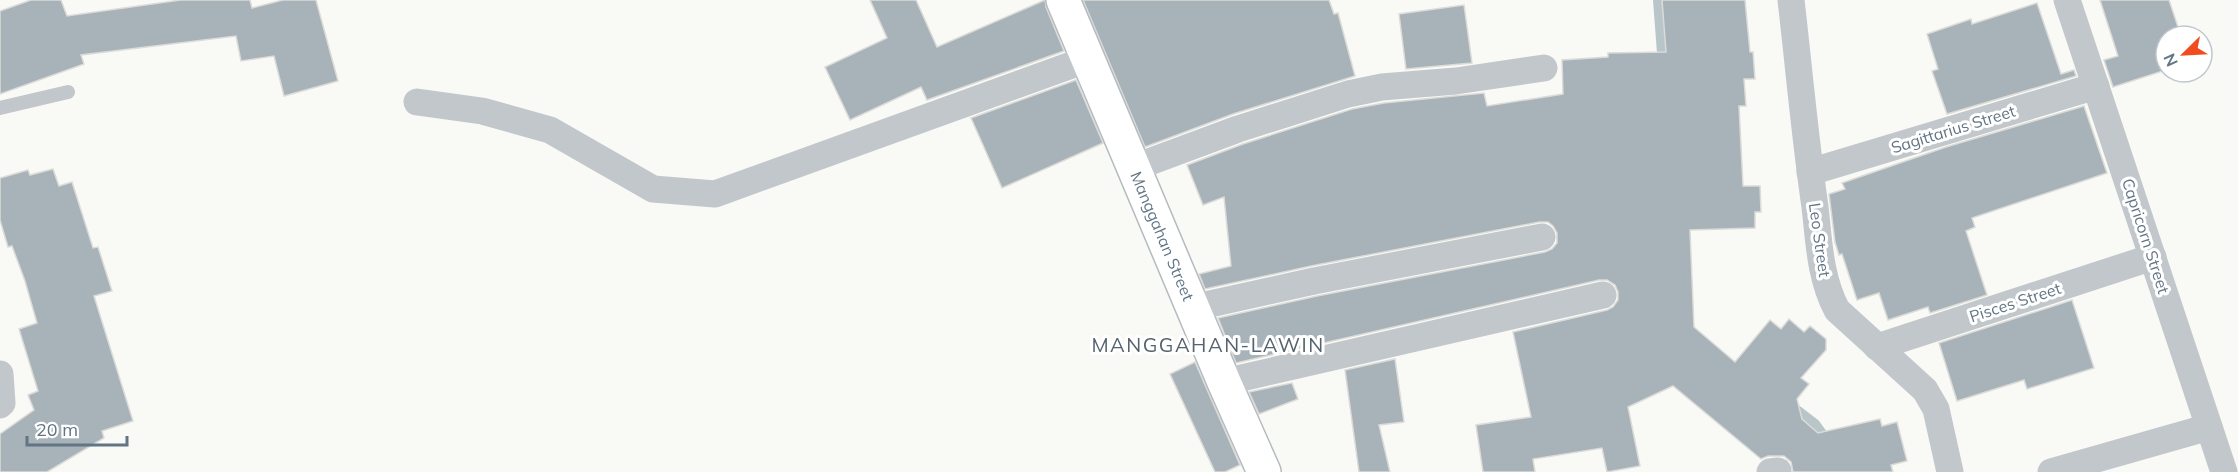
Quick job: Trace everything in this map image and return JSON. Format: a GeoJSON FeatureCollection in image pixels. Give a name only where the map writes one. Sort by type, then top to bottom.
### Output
{"type":"FeatureCollection","features":[{"type":"Feature","properties":{"kind":"street","name":"Manggahan Street"},"geometry":{"type":"LineString","coordinates":[[1063,0],[1192,308],[1264,472]]}},
{"type":"Feature","properties":{"kind":"street","name":"Leo Street"},"geometry":{"type":"LineString","coordinates":[[1791,0],[1810,172],[1824,277],[1829,294],[1837,310],[1925,390],[1936,409],[1950,472]]}},
{"type":"Feature","properties":{"kind":"street","name":"Capricorn Street"},"geometry":{"type":"LineString","coordinates":[[2067,0],[2224,472]]}},
{"type":"Feature","properties":{"kind":"street"},"geometry":{"type":"LineString","coordinates":[[417,102],[482,111],[550,130],[653,189],[715,194],[1088,59]]}},
{"type":"Feature","properties":{"kind":"street"},"geometry":{"type":"LineString","coordinates":[[1133,168],[1238,129],[1348,94],[1382,87],[1456,81],[1544,68]]}},
{"type":"Feature","properties":{"kind":"street","name":"Sagittarius Street"},"geometry":{"type":"LineString","coordinates":[[1810,172],[2096,86]]}},
{"type":"Feature","properties":{"kind":"street"},"geometry":{"type":"LineString","coordinates":[[1192,308],[1314,281],[1542,237]]}},
{"type":"Feature","properties":{"kind":"street","name":"Pisces Street"},"geometry":{"type":"LineString","coordinates":[[1877,347],[2153,257]]}},
{"type":"Feature","properties":{"kind":"street"},"geometry":{"type":"LineString","coordinates":[[1224,382],[1602,295]]}},
{"type":"Feature","properties":{"kind":"street"},"geometry":{"type":"LineString","coordinates":[[0,374],[0,405]]}},
{"type":"Feature","properties":{"kind":"street"},"geometry":{"type":"LineString","coordinates":[[2051,472],[2209,427]]}},
{"type":"Feature","properties":{"kind":"lane"},"geometry":{"type":"LineString","coordinates":[[0,108],[68,92]]}},
{"type":"Feature","properties":{"kind":"building"},"geometry":{"type":"Polygon","coordinates":[[[31,0],[61,0],[67,16],[181,0],[250,0],[252,8],[283,0],[316,0],[338,81],[284,96],[274,56],[241,61],[236,36],[81,55],[84,64],[0,94],[0,11],[31,0]]]}},
{"type":"Feature","properties":{"kind":"building"},"geometry":{"type":"Polygon","coordinates":[[[870,0],[916,0],[937,47],[1045,0],[1064,51],[927,100],[921,87],[850,120],[825,67],[887,38],[870,0]]]}},
{"type":"Feature","properties":{"kind":"building"},"geometry":{"type":"Polygon","coordinates":[[[1083,0],[1329,0],[1334,14],[1338,13],[1355,76],[1233,114],[1145,147],[1083,0]]]}},
{"type":"Feature","properties":{"kind":"building"},"geometry":{"type":"Polygon","coordinates":[[[1662,0],[1745,0],[1750,52],[1753,52],[1755,79],[1744,79],[1746,106],[1739,106],[1743,186],[1760,186],[1761,212],[1755,212],[1755,228],[1690,230],[1694,327],[1735,362],[1770,320],[1781,329],[1789,319],[1804,332],[1810,326],[1826,339],[1826,350],[1801,378],[1809,384],[1797,399],[1802,419],[1818,433],[1880,419],[1882,426],[1897,422],[1907,461],[1891,465],[1893,472],[1793,472],[1791,462],[1784,456],[1768,456],[1761,459],[1673,386],[1628,407],[1640,466],[1607,472],[1602,448],[1533,459],[1535,472],[1483,472],[1476,425],[1531,417],[1513,332],[1613,307],[1618,300],[1618,292],[1615,285],[1607,280],[1236,363],[1218,318],[1317,296],[1545,252],[1557,243],[1557,233],[1548,222],[1539,222],[1205,289],[1199,274],[1231,266],[1224,197],[1203,205],[1187,165],[1243,144],[1352,109],[1384,103],[1484,93],[1487,106],[1563,94],[1562,60],[1608,57],[1608,53],[1666,52],[1662,0]]]}},
{"type":"Feature","properties":{"kind":"building"},"geometry":{"type":"Polygon","coordinates":[[[2100,0],[2169,0],[2177,24],[2154,24],[2154,74],[2113,87],[2104,60],[2118,56],[2100,0]]]}},
{"type":"Feature","properties":{"kind":"building"},"geometry":{"type":"Polygon","coordinates":[[[2037,3],[2061,74],[2074,70],[2076,76],[1947,114],[1932,71],[1938,69],[1927,34],[1971,19],[1972,24],[2037,3]]]}},
{"type":"Feature","properties":{"kind":"building"},"geometry":{"type":"Polygon","coordinates":[[[1464,5],[1472,63],[1406,69],[1399,14],[1464,5]]]}},
{"type":"Feature","properties":{"kind":"building"},"geometry":{"type":"Polygon","coordinates":[[[1076,80],[1103,143],[1002,188],[971,118],[1076,80]]]}},
{"type":"Feature","properties":{"kind":"building"},"geometry":{"type":"Polygon","coordinates":[[[2084,106],[2107,173],[1972,218],[1975,227],[1966,231],[1987,295],[1930,313],[1928,307],[1888,320],[1879,293],[1857,300],[1842,254],[1839,255],[1835,242],[1829,194],[1845,189],[1842,183],[1946,147],[2084,106]]]}},
{"type":"Feature","properties":{"kind":"building"},"geometry":{"type":"Polygon","coordinates":[[[53,169],[59,186],[72,182],[93,248],[98,247],[112,291],[94,296],[133,421],[102,431],[104,438],[47,472],[0,472],[0,434],[34,410],[28,395],[38,391],[19,329],[37,323],[25,281],[12,246],[8,247],[0,220],[0,178],[28,170],[30,175],[53,169]]]}},
{"type":"Feature","properties":{"kind":"building"},"geometry":{"type":"Polygon","coordinates":[[[2072,300],[2094,368],[2027,389],[2024,380],[1957,401],[1939,343],[2072,300]]]}},
{"type":"Feature","properties":{"kind":"building"},"geometry":{"type":"Polygon","coordinates":[[[1395,359],[1404,422],[1379,425],[1390,472],[1359,472],[1345,370],[1395,359]]]}},
{"type":"Feature","properties":{"kind":"building"},"geometry":{"type":"Polygon","coordinates":[[[1195,362],[1240,465],[1225,472],[1215,472],[1170,374],[1195,362]]]}},
{"type":"Feature","properties":{"kind":"building"},"geometry":{"type":"Polygon","coordinates":[[[1292,383],[1298,399],[1259,414],[1249,392],[1292,383]]]}},
{"type":"Feature","properties":{"kind":"waterway"},"geometry":{"type":"LineString","coordinates":[[1658,0],[1663,66]]}},
{"type":"Feature","properties":{"kind":"waterway"},"geometry":{"type":"LineString","coordinates":[[1789,404],[1815,424],[1829,443]]}},
{"type":"Feature","properties":{"kind":"district","name":"MANGGAHAN-LAWIN"},"geometry":{"type":"Point","coordinates":[1208,344]}}]}
